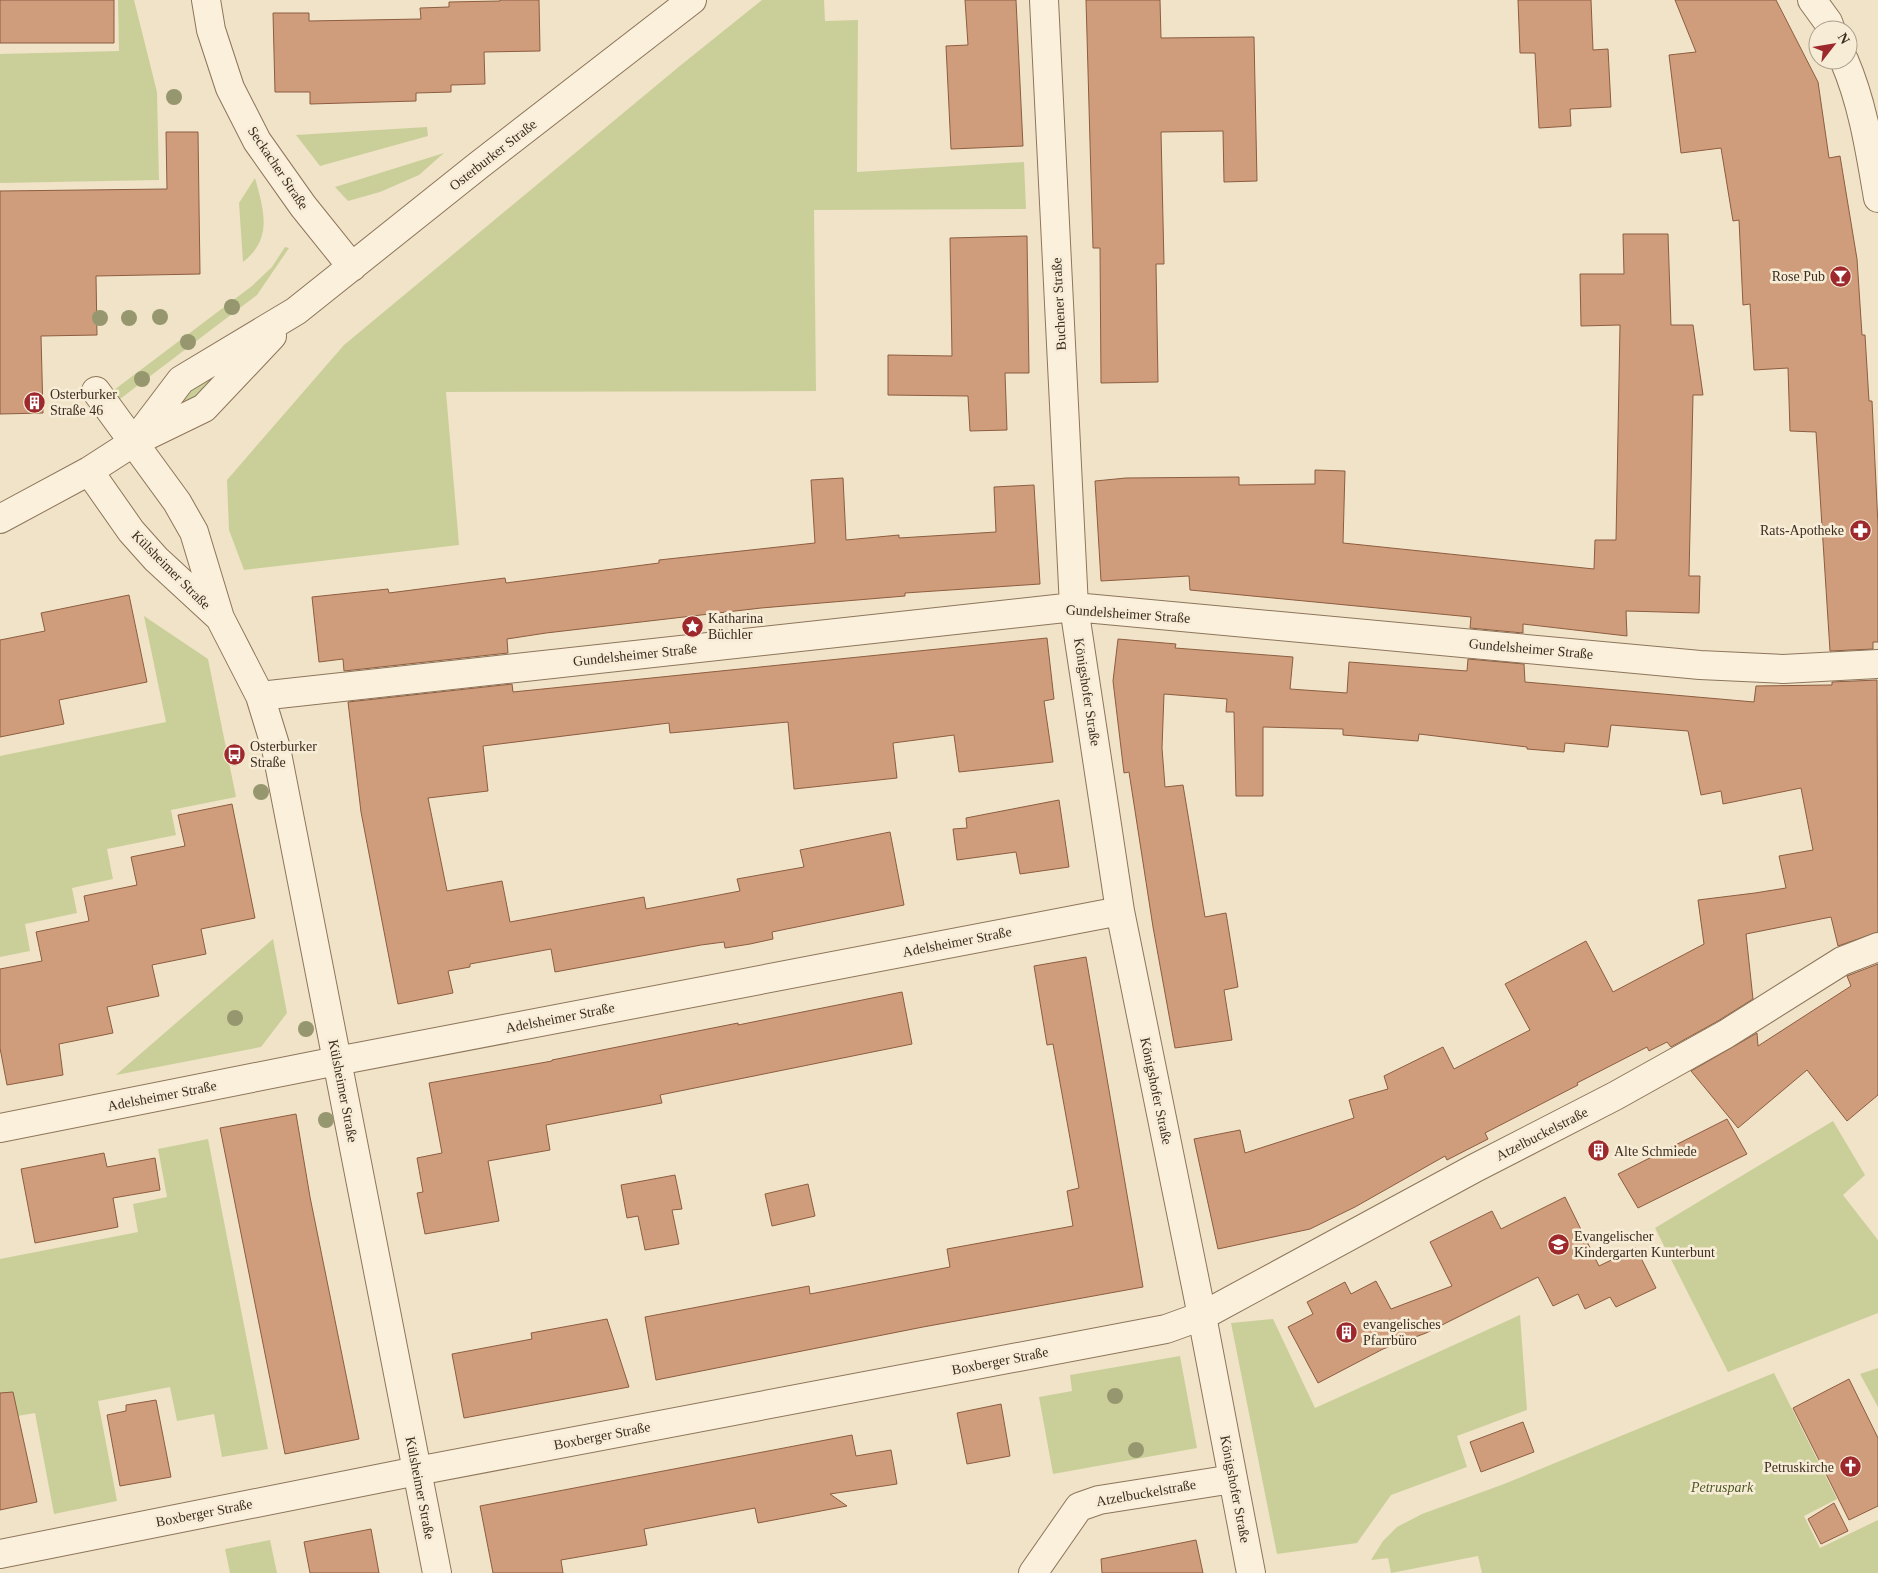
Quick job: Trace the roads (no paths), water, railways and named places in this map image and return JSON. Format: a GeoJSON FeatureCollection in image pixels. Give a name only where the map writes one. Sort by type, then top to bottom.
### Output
{"type":"FeatureCollection","features":[{"type":"Feature","properties":{"kind":"street","name":"Seckacher Straße"},"geometry":{"type":"LineString","coordinates":[[206,0],[211,30],[230,88],[256,141],[303,206],[352,268]]}},
{"type":"Feature","properties":{"kind":"street","name":"Osterburker Straße"},"geometry":{"type":"LineString","coordinates":[[0,519],[89,471],[134,442],[181,380],[296,312],[494,154],[692,0]]}},
{"type":"Feature","properties":{"kind":"street","name":"Buchener Straße"},"geometry":{"type":"LineString","coordinates":[[1044,0],[1074,608]]}},
{"type":"Feature","properties":{"kind":"street"},"geometry":{"type":"LineString","coordinates":[[1812,0],[1827,20]]}},
{"type":"Feature","properties":{"kind":"street"},"geometry":{"type":"LineString","coordinates":[[1848,70],[1855,86],[1868,140],[1878,198]]}},
{"type":"Feature","properties":{"kind":"street","name":"Külsheimer Straße"},"geometry":{"type":"LineString","coordinates":[[96,391],[177,502],[194,532],[220,618],[260,696],[276,748],[437,1573]]}},
{"type":"Feature","properties":{"kind":"street","name":"Külsheimer Straße"},"geometry":{"type":"LineString","coordinates":[[89,471],[131,531],[156,559],[220,618]]}},
{"type":"Feature","properties":{"kind":"street","name":"Gundelsheimer Straße"},"geometry":{"type":"LineString","coordinates":[[260,696],[1074,608],[1700,665],[1783,669],[1878,664]]}},
{"type":"Feature","properties":{"kind":"street","name":"Königshofer Straße"},"geometry":{"type":"LineString","coordinates":[[1074,608],[1120,911],[1202,1316],[1251,1573]]}},
{"type":"Feature","properties":{"kind":"street","name":"Adelsheimer Straße"},"geometry":{"type":"LineString","coordinates":[[0,1128],[337,1061],[1120,911]]}},
{"type":"Feature","properties":{"kind":"street","name":"Atzelbuckelstraße"},"geometry":{"type":"LineString","coordinates":[[1202,1316],[1475,1168],[1615,1096],[1726,1034],[1842,961],[1878,947]]}},
{"type":"Feature","properties":{"kind":"street","name":"Boxberger Straße"},"geometry":{"type":"LineString","coordinates":[[0,1554],[417,1471],[1166,1329],[1202,1316]]}},
{"type":"Feature","properties":{"kind":"street","name":"Atzelbuckelstraße"},"geometry":{"type":"LineString","coordinates":[[1033,1573],[1079,1508],[1099,1500],[1233,1479]]}},
{"type":"Feature","properties":{"kind":"place","name":"Rose Pub"},"geometry":{"type":"Point","coordinates":[1841,276]}},
{"type":"Feature","properties":{"kind":"place","name":"Osterburker Straße 46"},"geometry":{"type":"Point","coordinates":[34,402]}},
{"type":"Feature","properties":{"kind":"place","name":"Rats-Apotheke"},"geometry":{"type":"Point","coordinates":[1860,530]}},
{"type":"Feature","properties":{"kind":"place","name":"Katharina Büchler"},"geometry":{"type":"Point","coordinates":[692,626]}},
{"type":"Feature","properties":{"kind":"place","name":"Osterburker Straße"},"geometry":{"type":"Point","coordinates":[234,754]}},
{"type":"Feature","properties":{"kind":"place","name":"Alte Schmiede"},"geometry":{"type":"Point","coordinates":[1598,1151]}},
{"type":"Feature","properties":{"kind":"place","name":"Evangelischer Kindergarten Kunterbunt"},"geometry":{"type":"Point","coordinates":[1558,1244]}},
{"type":"Feature","properties":{"kind":"place","name":"evangelisches Pfarrbüro"},"geometry":{"type":"Point","coordinates":[1347,1332]}},
{"type":"Feature","properties":{"kind":"place","name":"Petruskirche"},"geometry":{"type":"Point","coordinates":[1850,1467]}},
{"type":"Feature","properties":{"kind":"park label","name":"Petruspark"},"geometry":{"type":"Point","coordinates":[1722,1487]}}]}
